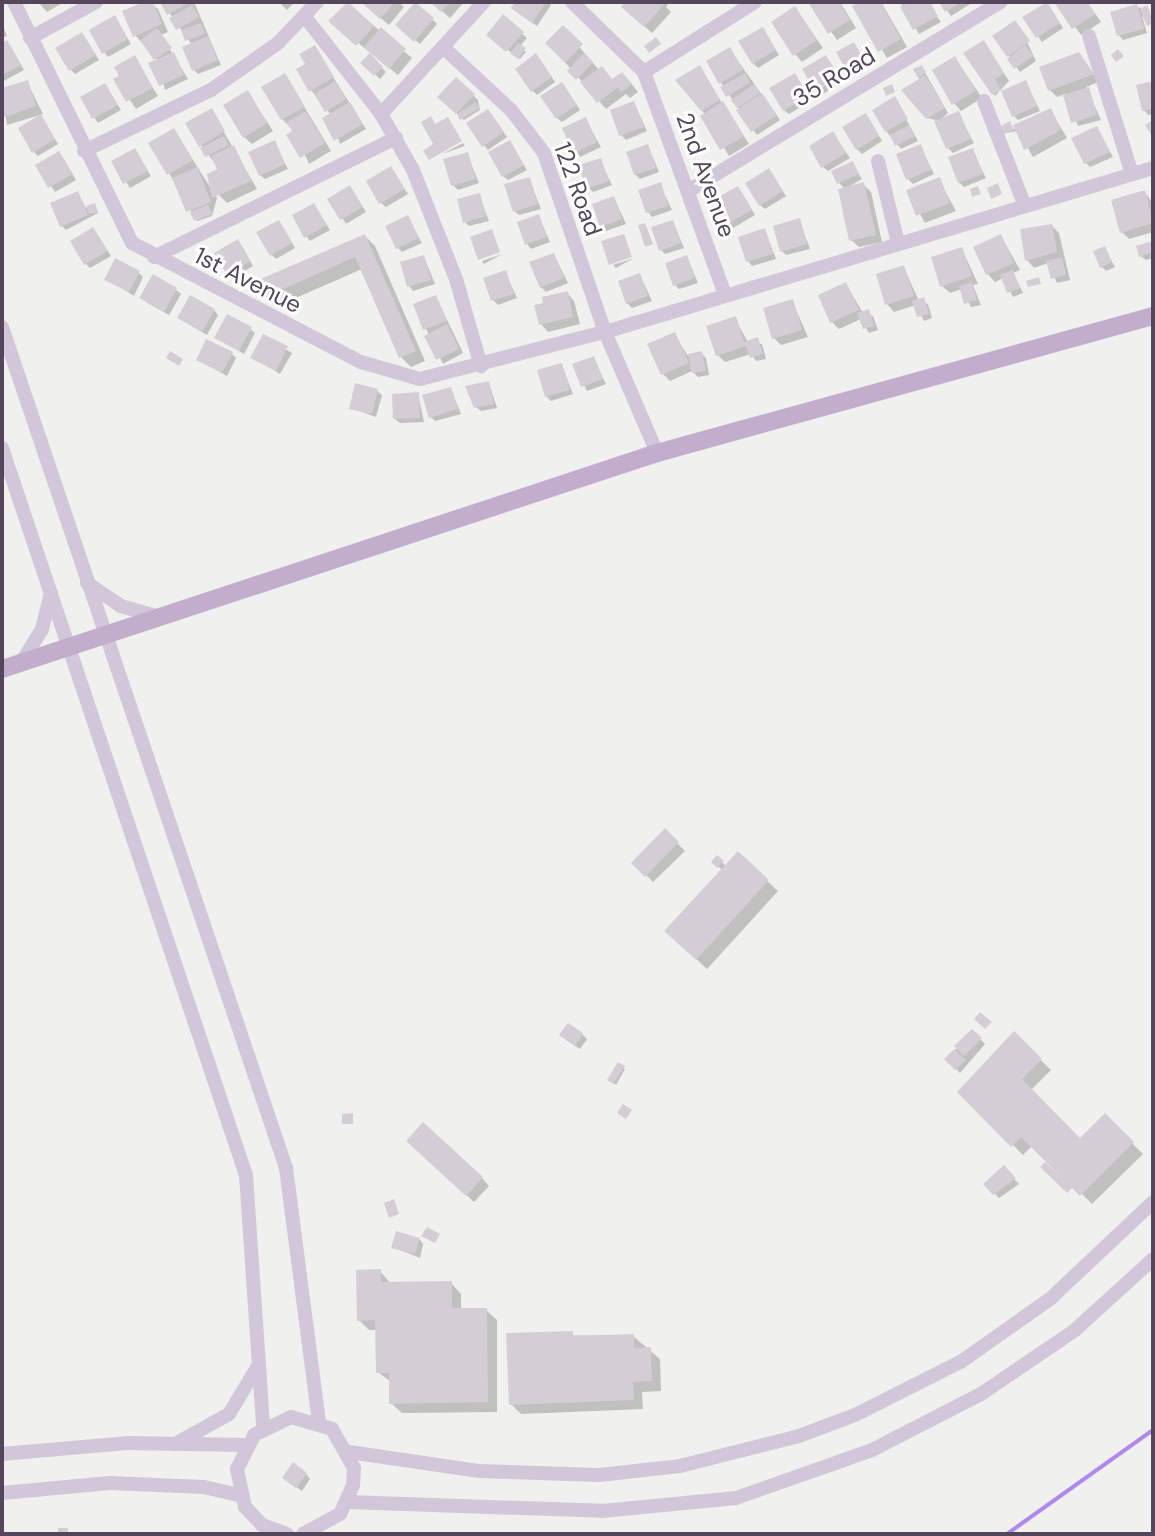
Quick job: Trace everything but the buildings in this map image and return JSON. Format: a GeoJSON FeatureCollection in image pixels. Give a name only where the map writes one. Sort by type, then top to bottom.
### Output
{"type":"FeatureCollection","features":[{"type":"Feature","properties":{"kind":"main road"},"geometry":{"type":"LineString","coordinates":[[2,669],[657,453],[1153,316]]}},
{"type":"Feature","properties":{"kind":"street","name":"1st Avenue"},"geometry":{"type":"LineString","coordinates":[[14,2],[84,151],[132,243],[361,362],[420,379],[481,366],[605,332],[1153,168]]}},
{"type":"Feature","properties":{"kind":"street"},"geometry":{"type":"LineString","coordinates":[[30,38],[96,2]]}},
{"type":"Feature","properties":{"kind":"street"},"geometry":{"type":"LineString","coordinates":[[84,151],[211,90],[305,17],[317,2]]}},
{"type":"Feature","properties":{"kind":"street"},"geometry":{"type":"LineString","coordinates":[[381,114],[484,2]]}},
{"type":"Feature","properties":{"kind":"street","name":"2nd Avenue"},"geometry":{"type":"LineString","coordinates":[[572,2],[644,72],[690,190],[725,294]]}},
{"type":"Feature","properties":{"kind":"street"},"geometry":{"type":"LineString","coordinates":[[644,72],[755,2]]}},
{"type":"Feature","properties":{"kind":"street","name":"35 Road"},"geometry":{"type":"LineString","coordinates":[[690,190],[993,4]]}},
{"type":"Feature","properties":{"kind":"street"},"geometry":{"type":"LineString","coordinates":[[305,17],[381,114],[396,138],[435,219],[481,366]]}},
{"type":"Feature","properties":{"kind":"street"},"geometry":{"type":"LineString","coordinates":[[1089,36],[1132,174]]}},
{"type":"Feature","properties":{"kind":"street","name":"122 Road"},"geometry":{"type":"LineString","coordinates":[[444,48],[511,110],[544,153],[605,332],[657,453]]}},
{"type":"Feature","properties":{"kind":"street"},"geometry":{"type":"LineString","coordinates":[[984,101],[1025,206]]}},
{"type":"Feature","properties":{"kind":"street"},"geometry":{"type":"LineString","coordinates":[[154,257],[396,138]]}},
{"type":"Feature","properties":{"kind":"street"},"geometry":{"type":"LineString","coordinates":[[878,161],[898,243]]}},
{"type":"Feature","properties":{"kind":"street"},"geometry":{"type":"LineString","coordinates":[[2,327],[286,1168],[319,1422]]}},
{"type":"Feature","properties":{"kind":"street"},"geometry":{"type":"LineString","coordinates":[[2,448],[246,1175],[262,1358],[263,1427]]}},
{"type":"Feature","properties":{"kind":"street"},"geometry":{"type":"LineString","coordinates":[[87,583],[121,606],[156,616]]}},
{"type":"Feature","properties":{"kind":"street"},"geometry":{"type":"LineString","coordinates":[[21,663],[42,629],[51,593]]}},
{"type":"Feature","properties":{"kind":"street"},"geometry":{"type":"LineString","coordinates":[[349,1452],[480,1471],[599,1475],[680,1466],[799,1436],[868,1409],[962,1361],[1050,1299],[1153,1202]]}},
{"type":"Feature","properties":{"kind":"street"},"geometry":{"type":"LineString","coordinates":[[348,1502],[602,1511],[736,1498],[872,1450],[981,1394],[1075,1330],[1153,1259]]}},
{"type":"Feature","properties":{"kind":"street"},"geometry":{"type":"LineString","coordinates":[[169,1447],[236,1407],[262,1358]]}},
{"type":"Feature","properties":{"kind":"street"},"geometry":{"type":"LineString","coordinates":[[278,1533],[253,1517],[240,1495],[237,1469],[246,1445],[263,1427],[291,1417],[319,1422],[349,1452],[354,1468],[348,1502],[311,1533]]}},
{"type":"Feature","properties":{"kind":"street"},"geometry":{"type":"LineString","coordinates":[[2,1454],[127,1443],[169,1447],[246,1445]]}},
{"type":"Feature","properties":{"kind":"street"},"geometry":{"type":"LineString","coordinates":[[2,1493],[110,1483],[204,1487],[240,1495]]}},
{"type":"Feature","properties":{"kind":"waterway"},"geometry":{"type":"LineString","coordinates":[[1007,1534],[1153,1430]]}}]}
